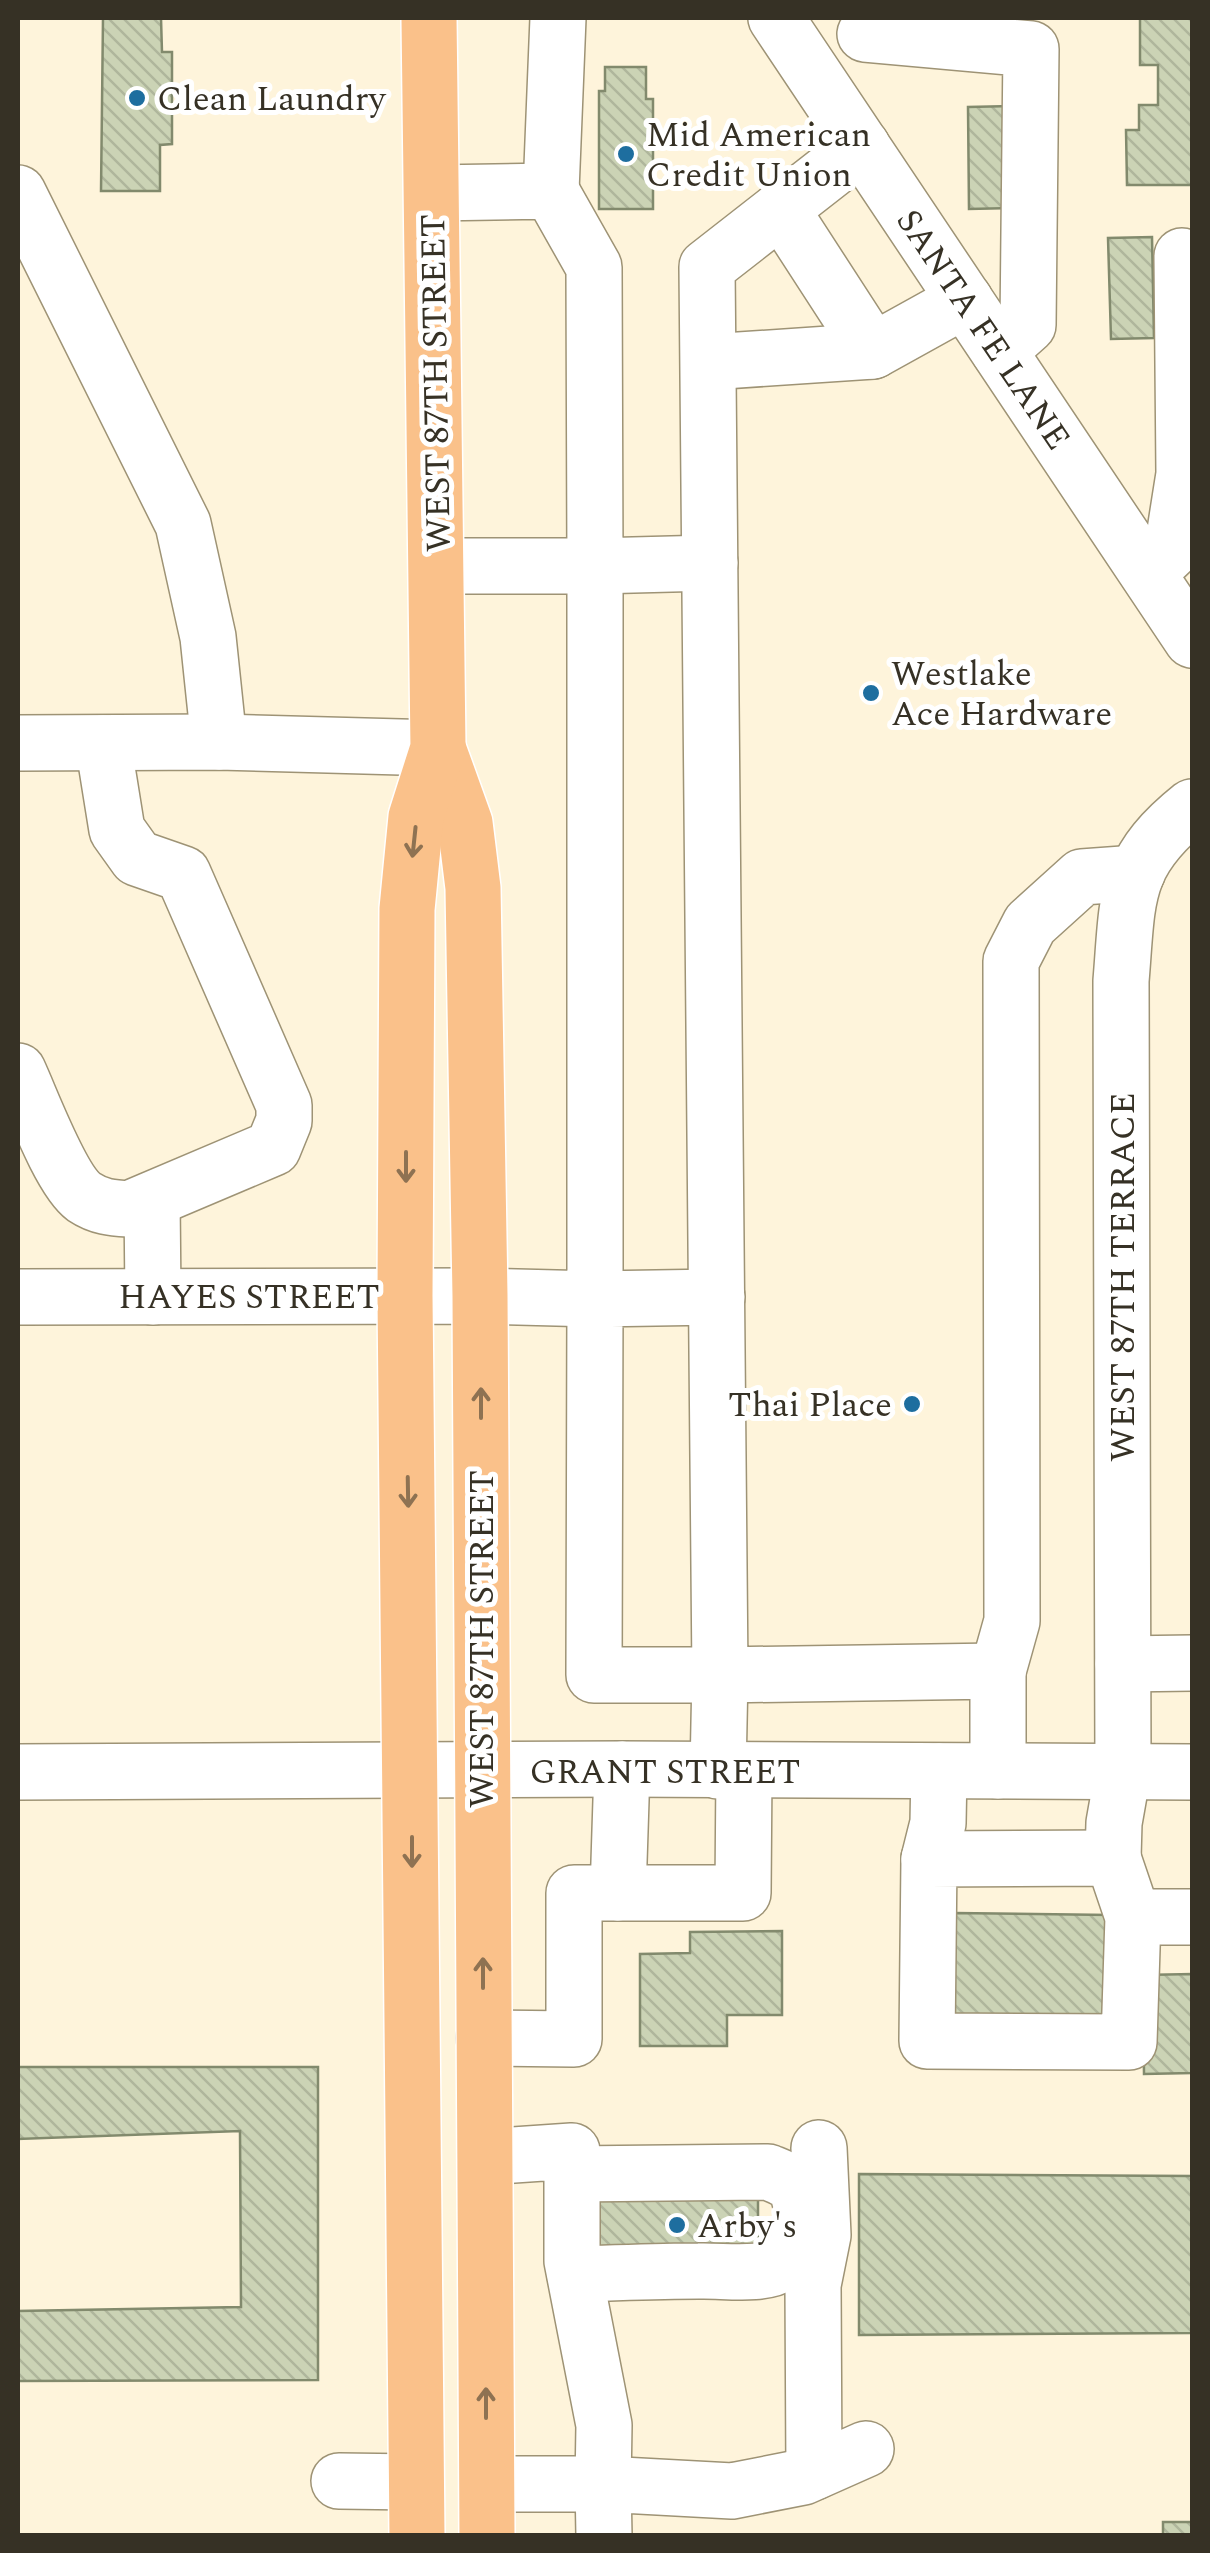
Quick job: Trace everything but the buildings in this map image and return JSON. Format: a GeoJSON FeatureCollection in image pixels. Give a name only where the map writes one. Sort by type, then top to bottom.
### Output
{"type":"FeatureCollection","features":[{"type":"Feature","properties":{"kind":"main road","name":"WEST 87TH STREET"},"geometry":{"type":"LineString","coordinates":[[417,2536],[406,1296],[407,908],[416,817],[438,748],[430,18]]}},
{"type":"Feature","properties":{"kind":"main road","name":"WEST 87TH STREET"},"geometry":{"type":"LineString","coordinates":[[438,748],[465,824],[473,888],[480,1296],[487,2510]]}},
{"type":"Feature","properties":{"kind":"street"},"geometry":{"type":"LineString","coordinates":[[558,18],[551,191],[594,267],[594,1675],[998,1671]]}},
{"type":"Feature","properties":{"kind":"street","name":"SANTA FE LANE"},"geometry":{"type":"LineString","coordinates":[[776,18],[1192,640]]}},
{"type":"Feature","properties":{"kind":"street"},"geometry":{"type":"LineString","coordinates":[[866,34],[1031,49],[1028,324],[1000,351]]}},
{"type":"Feature","properties":{"kind":"street"},"geometry":{"type":"LineString","coordinates":[[484,2038],[574,2039],[574,1893],[743,1893],[720,1675],[707,267],[862,146]]}},
{"type":"Feature","properties":{"kind":"street"},"geometry":{"type":"LineString","coordinates":[[433,193],[551,191]]}},
{"type":"Feature","properties":{"kind":"street"},"geometry":{"type":"LineString","coordinates":[[18,193],[182,524],[208,637],[219,742]]}},
{"type":"Feature","properties":{"kind":"street"},"geometry":{"type":"LineString","coordinates":[[780,210],[874,352]]}},
{"type":"Feature","properties":{"kind":"street"},"geometry":{"type":"LineString","coordinates":[[1148,573],[1172,550],[1184,474],[1182,256]]}},
{"type":"Feature","properties":{"kind":"street"},"geometry":{"type":"LineString","coordinates":[[708,362],[874,352],[965,300]]}},
{"type":"Feature","properties":{"kind":"street"},"geometry":{"type":"LineString","coordinates":[[438,566],[710,563]]}},
{"type":"Feature","properties":{"kind":"street"},"geometry":{"type":"LineString","coordinates":[[18,1071],[69,1180],[82,1196],[104,1208],[130,1209],[273,1148],[284,1121],[284,1105],[182,874],[138,858],[117,830],[103,742]]}},
{"type":"Feature","properties":{"kind":"street"},"geometry":{"type":"LineString","coordinates":[[18,743],[219,742],[438,748]]}},
{"type":"Feature","properties":{"kind":"street","name":"WEST 87TH TERRACE"},"geometry":{"type":"LineString","coordinates":[[1113,1858],[1114,1823],[1123,1772],[1121,981],[1128,894],[1148,848],[1192,807]]}},
{"type":"Feature","properties":{"kind":"street"},"geometry":{"type":"LineString","coordinates":[[998,1771],[998,1671],[1012,1622],[1011,961],[1030,924],[1082,877],[1137,874]]}},
{"type":"Feature","properties":{"kind":"street"},"geometry":{"type":"LineString","coordinates":[[152,1200],[153,1296]]}},
{"type":"Feature","properties":{"kind":"street","name":"HAYES STREET"},"geometry":{"type":"LineString","coordinates":[[18,1297],[716,1297]]}},
{"type":"Feature","properties":{"kind":"street"},"geometry":{"type":"LineString","coordinates":[[1123,1664],[1192,1664]]}},
{"type":"Feature","properties":{"kind":"street"},"geometry":{"type":"LineString","coordinates":[[618,1893],[622,1769]]}},
{"type":"Feature","properties":{"kind":"street"},"geometry":{"type":"LineString","coordinates":[[929,1859],[1113,1858],[1133,1917],[1129,2042],[927,2042],[929,1859],[938,1823],[940,1771]]}},
{"type":"Feature","properties":{"kind":"street","name":"GRANT STREET"},"geometry":{"type":"LineString","coordinates":[[18,1772],[1192,1772]]}},
{"type":"Feature","properties":{"kind":"street"},"geometry":{"type":"LineString","coordinates":[[1133,1917],[1192,1917]]}},
{"type":"Feature","properties":{"kind":"street"},"geometry":{"type":"LineString","coordinates":[[814,2472],[813,2285],[823,2236],[819,2148]]}},
{"type":"Feature","properties":{"kind":"street"},"geometry":{"type":"LineString","coordinates":[[485,2156],[572,2151],[572,2261],[604,2425],[604,2510]]}},
{"type":"Feature","properties":{"kind":"street"},"geometry":{"type":"LineString","coordinates":[[572,2174],[768,2172],[787,2180],[798,2192],[800,2210],[800,2236],[793,2256],[779,2267],[750,2271],[575,2274]]}},
{"type":"Feature","properties":{"kind":"street"},"geometry":{"type":"LineString","coordinates":[[487,2510],[604,2510],[732,2492],[814,2472],[866,2449]]}},
{"type":"Feature","properties":{"kind":"street"},"geometry":{"type":"LineString","coordinates":[[339,2481],[416,2482]]}},
{"type":"Feature","properties":{"kind":"place","name":"Clean Laundry"},"geometry":{"type":"Point","coordinates":[137,98]}},
{"type":"Feature","properties":{"kind":"place","name":"Mid American Credit Union"},"geometry":{"type":"Point","coordinates":[626,154]}},
{"type":"Feature","properties":{"kind":"place","name":"Westlake Ace Hardware"},"geometry":{"type":"Point","coordinates":[871,693]}},
{"type":"Feature","properties":{"kind":"place","name":"Thai Place"},"geometry":{"type":"Point","coordinates":[912,1404]}},
{"type":"Feature","properties":{"kind":"place","name":"Arby's"},"geometry":{"type":"Point","coordinates":[677,2225]}}]}
